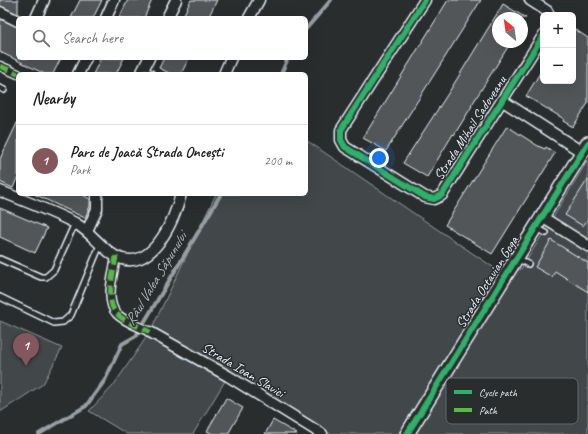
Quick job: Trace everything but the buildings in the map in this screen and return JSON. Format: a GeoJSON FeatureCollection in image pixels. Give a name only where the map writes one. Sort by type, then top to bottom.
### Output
{"type":"FeatureCollection","features":[{"type":"Feature","properties":{"kind":"street"},"geometry":{"type":"LineString","coordinates":[[37,16],[44,0]]}},
{"type":"Feature","properties":{"kind":"street"},"geometry":{"type":"LineString","coordinates":[[107,16],[114,0]]}},
{"type":"Feature","properties":{"kind":"street"},"geometry":{"type":"LineString","coordinates":[[169,16],[176,0]]}},
{"type":"Feature","properties":{"kind":"street"},"geometry":{"type":"LineString","coordinates":[[250,16],[259,0]]}},
{"type":"Feature","properties":{"kind":"street","name":"Strada Mihail Sadoveanu"},"geometry":{"type":"LineString","coordinates":[[425,0],[341,130],[341,140],[345,147],[425,198],[434,199],[442,194],[503,101],[540,41]]}},
{"type":"Feature","properties":{"kind":"street"},"geometry":{"type":"LineString","coordinates":[[530,0],[548,12]]}},
{"type":"Feature","properties":{"kind":"street"},"geometry":{"type":"LineString","coordinates":[[0,12],[16,20]]}},
{"type":"Feature","properties":{"kind":"street"},"geometry":{"type":"LineString","coordinates":[[79,72],[85,60]]}},
{"type":"Feature","properties":{"kind":"street"},"geometry":{"type":"LineString","coordinates":[[145,72],[148,60]]}},
{"type":"Feature","properties":{"kind":"street"},"geometry":{"type":"LineString","coordinates":[[225,72],[230,60]]}},
{"type":"Feature","properties":{"kind":"street"},"geometry":{"type":"LineString","coordinates":[[0,66],[16,73]]}},
{"type":"Feature","properties":{"kind":"street"},"geometry":{"type":"LineString","coordinates":[[503,101],[583,153]]}},
{"type":"Feature","properties":{"kind":"street","name":"Strada Octavian Goga"},"geometry":{"type":"LineString","coordinates":[[407,434],[523,261],[541,226],[583,153]]}},
{"type":"Feature","properties":{"kind":"street"},"geometry":{"type":"LineString","coordinates":[[0,190],[16,195]]}},
{"type":"Feature","properties":{"kind":"street"},"geometry":{"type":"LineString","coordinates":[[21,196],[75,223],[87,231],[100,245],[116,256],[125,259],[145,255],[161,241],[177,211],[181,196]]}},
{"type":"Feature","properties":{"kind":"street"},"geometry":{"type":"LineString","coordinates":[[87,231],[97,209],[98,196]]}},
{"type":"Feature","properties":{"kind":"street"},"geometry":{"type":"LineString","coordinates":[[541,226],[588,246]]}},
{"type":"Feature","properties":{"kind":"street"},"geometry":{"type":"LineString","coordinates":[[116,256],[110,297],[111,306],[118,314],[150,332]]}},
{"type":"Feature","properties":{"kind":"street","name":"Strada Ioan Slavici"},"geometry":{"type":"LineString","coordinates":[[150,332],[228,376],[322,434]]}},
{"type":"Feature","properties":{"kind":"lane"},"geometry":{"type":"LineString","coordinates":[[0,259],[41,277],[46,277],[54,270],[75,223]]}},
{"type":"Feature","properties":{"kind":"lane"},"geometry":{"type":"LineString","coordinates":[[0,297],[54,323],[64,322],[71,315],[100,245]]}},
{"type":"Feature","properties":{"kind":"shaded area"},"geometry":{"type":"Polygon","coordinates":[[[308,141],[506,276],[522,268],[588,160],[588,434],[322,434],[228,376],[193,434],[127,434],[89,411],[113,386],[150,332],[215,196],[308,196],[308,141]]]}},
{"type":"Feature","properties":{"kind":"shaded area"},"geometry":{"type":"Polygon","coordinates":[[[0,321],[62,348],[43,384],[0,412],[0,321]]]}},
{"type":"Feature","properties":{"kind":"waterway","name":"Râul Valea Săpunului"},"geometry":{"type":"LineString","coordinates":[[308,27],[331,0]]}},
{"type":"Feature","properties":{"kind":"waterway","name":"Râul Valea Săpunului"},"geometry":{"type":"LineString","coordinates":[[282,72],[287,60]]}},
{"type":"Feature","properties":{"kind":"waterway","name":"Râul Valea Săpunului"},"geometry":{"type":"LineString","coordinates":[[39,434],[86,406],[105,380],[122,344],[136,336],[220,196]]}},
{"type":"Feature","properties":{"kind":"marked path"},"geometry":{"type":"LineString","coordinates":[[0,66],[16,73]]}},
{"type":"Feature","properties":{"kind":"marked path"},"geometry":{"type":"LineString","coordinates":[[116,256],[110,294],[113,308],[117,314],[124,319],[150,332]]}},
{"type":"Feature","properties":{"kind":"cycle path"},"geometry":{"type":"LineString","coordinates":[[425,0],[341,130],[341,140],[345,147],[425,197],[434,199],[442,195],[540,41]]}},
{"type":"Feature","properties":{"kind":"cycle path"},"geometry":{"type":"LineString","coordinates":[[407,434],[588,143]]}},
{"type":"Feature","properties":{"kind":"place","name":"Parc de Joacă Strada Oncești"},"geometry":{"type":"Point","coordinates":[26,366]}}]}
